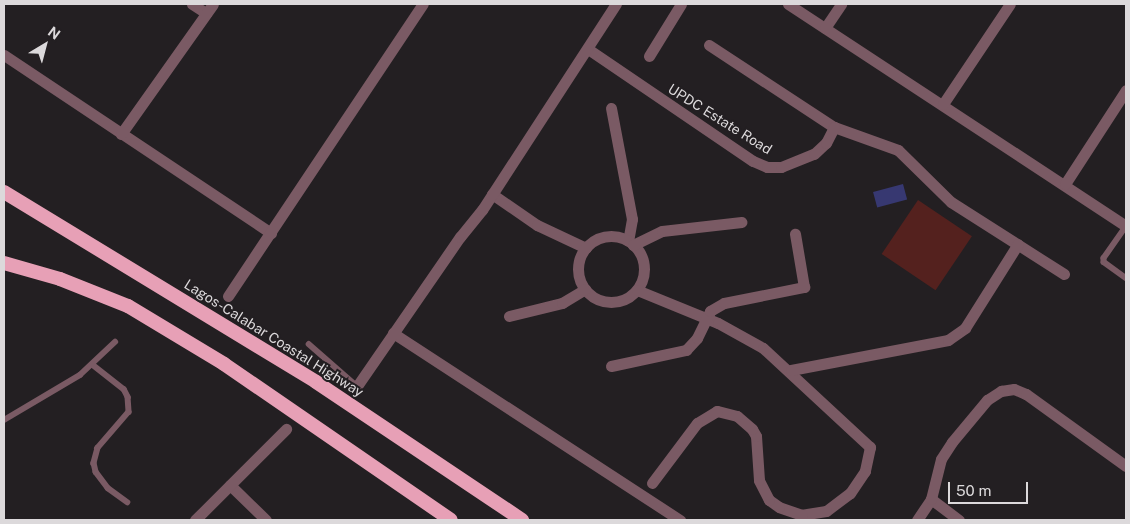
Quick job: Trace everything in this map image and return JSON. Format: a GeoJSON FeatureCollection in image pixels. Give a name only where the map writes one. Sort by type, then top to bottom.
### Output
{"type":"FeatureCollection","features":[{"type":"Feature","properties":{"kind":"highway","name":"Lagos-Calabar Coastal Highway"},"geometry":{"type":"LineString","coordinates":[[4,192],[316,382],[522,520]]}},
{"type":"Feature","properties":{"kind":"highway"},"geometry":{"type":"LineString","coordinates":[[4,263],[60,279],[128,306],[224,364],[451,520]]}},
{"type":"Feature","properties":{"kind":"street"},"geometry":{"type":"LineString","coordinates":[[121,134],[209,8],[192,4]]}},
{"type":"Feature","properties":{"kind":"street"},"geometry":{"type":"LineString","coordinates":[[228,296],[423,4]]}},
{"type":"Feature","properties":{"kind":"street"},"geometry":{"type":"LineString","coordinates":[[356,388],[492,194],[588,50],[616,4]]}},
{"type":"Feature","properties":{"kind":"street"},"geometry":{"type":"LineString","coordinates":[[649,56],[680,4]]}},
{"type":"Feature","properties":{"kind":"street"},"geometry":{"type":"LineString","coordinates":[[788,4],[1065,184],[1126,227]]}},
{"type":"Feature","properties":{"kind":"street"},"geometry":{"type":"LineString","coordinates":[[825,28],[841,4]]}},
{"type":"Feature","properties":{"kind":"street"},"geometry":{"type":"LineString","coordinates":[[943,104],[1010,4]]}},
{"type":"Feature","properties":{"kind":"street"},"geometry":{"type":"LineString","coordinates":[[709,46],[834,127],[898,150],[936,190],[1064,274]]}},
{"type":"Feature","properties":{"kind":"street","name":"UPDC Estate Road"},"geometry":{"type":"LineString","coordinates":[[588,50],[753,161],[768,167],[780,167],[814,154],[826,143],[834,127]]}},
{"type":"Feature","properties":{"kind":"street"},"geometry":{"type":"LineString","coordinates":[[4,56],[270,233]]}},
{"type":"Feature","properties":{"kind":"street"},"geometry":{"type":"LineString","coordinates":[[1065,184],[1126,90]]}},
{"type":"Feature","properties":{"kind":"street"},"geometry":{"type":"LineString","coordinates":[[611,108],[632,218],[631,243],[642,258],[644,270],[637,290],[618,301],[605,301],[586,289],[578,269],[586,248],[605,237],[631,243],[662,230],[741,222]]}},
{"type":"Feature","properties":{"kind":"street"},"geometry":{"type":"LineString","coordinates":[[492,194],[544,229],[586,248]]}},
{"type":"Feature","properties":{"kind":"street"},"geometry":{"type":"LineString","coordinates":[[611,366],[678,354],[693,344],[705,318],[724,303],[804,288],[795,234]]}},
{"type":"Feature","properties":{"kind":"street"},"geometry":{"type":"LineString","coordinates":[[791,370],[953,338],[965,328],[1018,244]]}},
{"type":"Feature","properties":{"kind":"street"},"geometry":{"type":"LineString","coordinates":[[509,316],[562,303],[586,289]]}},
{"type":"Feature","properties":{"kind":"street"},"geometry":{"type":"LineString","coordinates":[[637,290],[742,335],[791,370],[870,447],[864,471],[838,504],[826,511],[802,515],[779,507],[769,500],[758,480],[756,436],[752,429],[737,416],[718,411],[710,412],[697,423],[652,483]]}},
{"type":"Feature","properties":{"kind":"street"},"geometry":{"type":"LineString","coordinates":[[393,333],[680,520]]}},
{"type":"Feature","properties":{"kind":"street"},"geometry":{"type":"LineString","coordinates":[[917,520],[931,499],[941,459],[952,442],[987,400],[1001,391],[1014,390],[1026,394],[1126,466]]}},
{"type":"Feature","properties":{"kind":"street"},"geometry":{"type":"LineString","coordinates":[[194,520],[286,429]]}},
{"type":"Feature","properties":{"kind":"street"},"geometry":{"type":"LineString","coordinates":[[230,485],[266,520]]}},
{"type":"Feature","properties":{"kind":"street"},"geometry":{"type":"LineString","coordinates":[[931,499],[959,520]]}},
{"type":"Feature","properties":{"kind":"lane"},"geometry":{"type":"LineString","coordinates":[[1126,227],[1104,258],[1104,262],[1126,278]]}},
{"type":"Feature","properties":{"kind":"lane"},"geometry":{"type":"LineString","coordinates":[[4,420],[93,365],[115,342]]}},
{"type":"Feature","properties":{"kind":"lane"},"geometry":{"type":"LineString","coordinates":[[309,344],[356,388]]}},
{"type":"Feature","properties":{"kind":"lane"},"geometry":{"type":"LineString","coordinates":[[93,365],[124,389],[128,397],[129,412],[98,448],[94,463],[96,472],[108,488],[127,502]]}},
{"type":"Feature","properties":{"kind":"shaded area"},"geometry":{"type":"Polygon","coordinates":[[[903,184],[907,199],[877,207],[873,192],[903,184]]]}},
{"type":"Feature","properties":{"kind":"shaded area"},"geometry":{"type":"Polygon","coordinates":[[[918,200],[972,236],[936,290],[882,254],[918,200]]]}}]}
